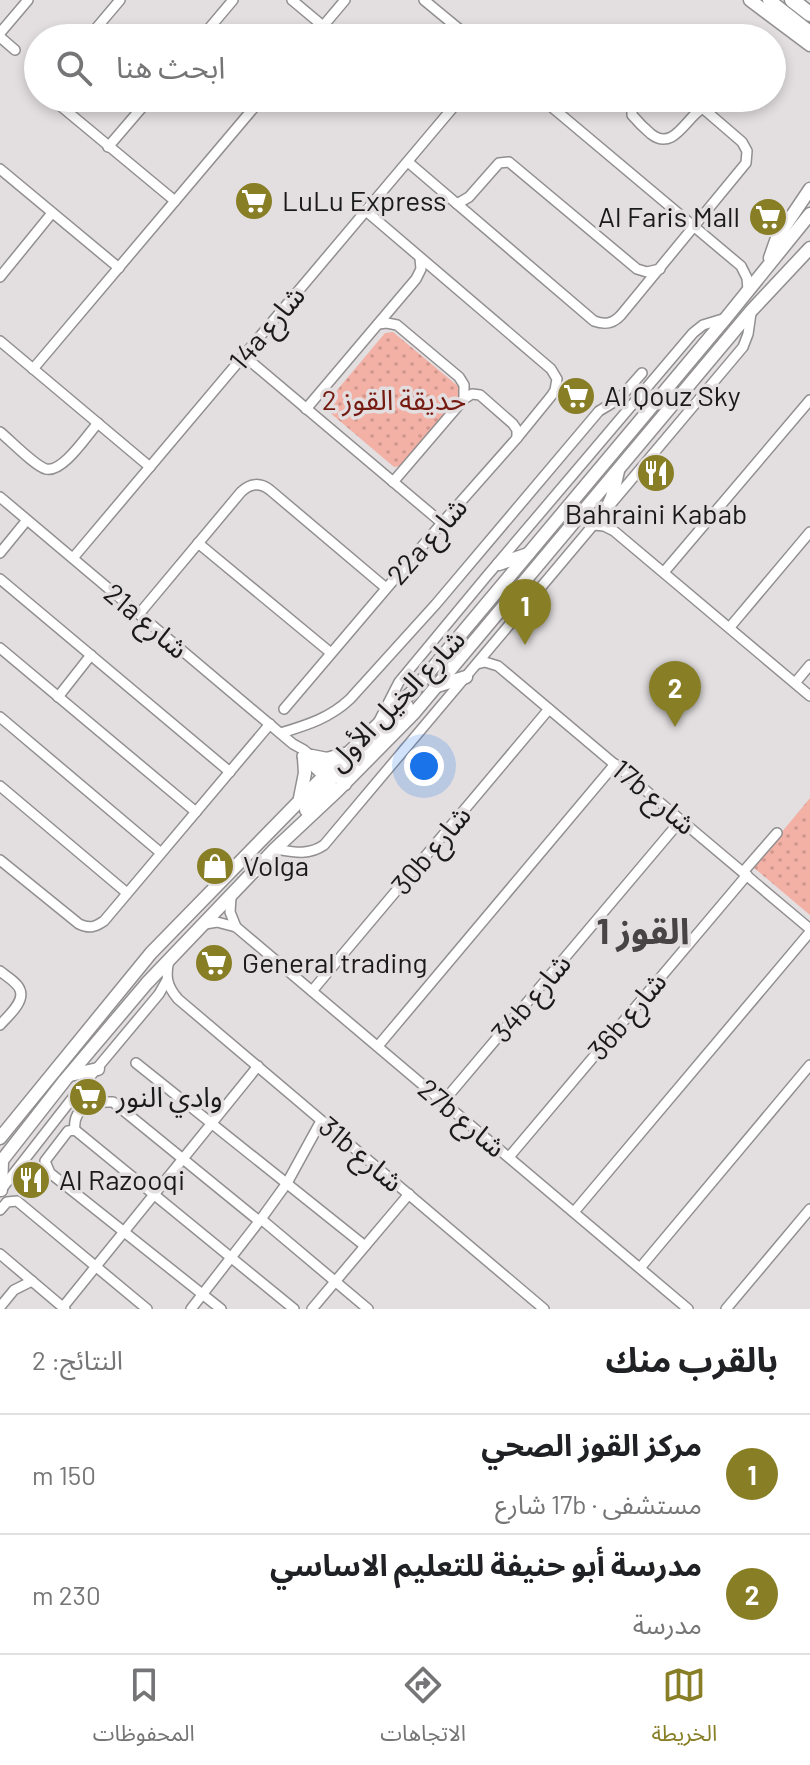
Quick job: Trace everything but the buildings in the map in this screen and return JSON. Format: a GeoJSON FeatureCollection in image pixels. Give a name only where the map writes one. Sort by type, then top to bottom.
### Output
{"type":"FeatureCollection","features":[{"type":"Feature","properties":{"kind":"main road"},"geometry":{"type":"LineString","coordinates":[[750,0],[782,24]]}},
{"type":"Feature","properties":{"kind":"main road"},"geometry":{"type":"LineString","coordinates":[[769,0],[810,32]]}},
{"type":"Feature","properties":{"kind":"main road"},"geometry":{"type":"LineString","coordinates":[[792,0],[810,14]]}},
{"type":"Feature","properties":{"kind":"main road"},"geometry":{"type":"LineString","coordinates":[[786,27],[810,45]]}},
{"type":"Feature","properties":{"kind":"main road"},"geometry":{"type":"LineString","coordinates":[[768,265],[777,238],[810,189]]}},
{"type":"Feature","properties":{"kind":"main road","name":"شارع الخيل الأول"},"geometry":{"type":"LineString","coordinates":[[1,1162],[140,990],[290,836],[333,781],[347,753],[415,689],[810,214]]}},
{"type":"Feature","properties":{"kind":"main road"},"geometry":{"type":"LineString","coordinates":[[807,252],[805,245],[810,235]]}},
{"type":"Feature","properties":{"kind":"main road","name":"شارع الخيل الأول"},"geometry":{"type":"LineString","coordinates":[[0,1138],[140,965],[299,801],[333,781],[390,738],[751,311],[807,252]]}},
{"type":"Feature","properties":{"kind":"main road"},"geometry":{"type":"LineString","coordinates":[[606,510],[618,470]]}},
{"type":"Feature","properties":{"kind":"main road"},"geometry":{"type":"LineString","coordinates":[[499,564],[531,552]]}},
{"type":"Feature","properties":{"kind":"main road"},"geometry":{"type":"LineString","coordinates":[[437,686],[466,677]]}},
{"type":"Feature","properties":{"kind":"main road"},"geometry":{"type":"LineString","coordinates":[[333,781],[344,774],[348,765],[407,706],[415,689]]}},
{"type":"Feature","properties":{"kind":"main road"},"geometry":{"type":"LineString","coordinates":[[299,801],[308,757],[334,758],[347,753]]}},
{"type":"Feature","properties":{"kind":"main road"},"geometry":{"type":"LineString","coordinates":[[70,1075],[98,1069]]}},
{"type":"Feature","properties":{"kind":"main road"},"geometry":{"type":"LineString","coordinates":[[0,1190],[1,1162]]}},
{"type":"Feature","properties":{"kind":"street"},"geometry":{"type":"LineString","coordinates":[[15,50],[0,35],[28,0]]}},
{"type":"Feature","properties":{"kind":"street"},"geometry":{"type":"LineString","coordinates":[[100,24],[120,0]]}},
{"type":"Feature","properties":{"kind":"street"},"geometry":{"type":"LineString","coordinates":[[213,24],[233,0]]}},
{"type":"Feature","properties":{"kind":"street"},"geometry":{"type":"LineString","coordinates":[[292,0],[321,24]]}},
{"type":"Feature","properties":{"kind":"street"},"geometry":{"type":"LineString","coordinates":[[325,24],[345,0]]}},
{"type":"Feature","properties":{"kind":"street"},"geometry":{"type":"LineString","coordinates":[[424,0],[453,24]]}},
{"type":"Feature","properties":{"kind":"street"},"geometry":{"type":"LineString","coordinates":[[67,112],[175,201]]}},
{"type":"Feature","properties":{"kind":"street"},"geometry":{"type":"LineString","coordinates":[[108,147],[138,112]]}},
{"type":"Feature","properties":{"kind":"street"},"geometry":{"type":"LineString","coordinates":[[33,369],[250,112]]}},
{"type":"Feature","properties":{"kind":"street","name":"14a شارع"},"geometry":{"type":"LineString","coordinates":[[73,558],[449,112]]}},
{"type":"Feature","properties":{"kind":"street"},"geometry":{"type":"LineString","coordinates":[[560,112],[741,266],[748,290]]}},
{"type":"Feature","properties":{"kind":"street"},"geometry":{"type":"LineString","coordinates":[[632,112],[652,135],[667,140],[676,135],[696,112]]}},
{"type":"Feature","properties":{"kind":"street"},"geometry":{"type":"LineString","coordinates":[[408,162],[594,321],[616,321],[742,168],[747,157],[742,142],[708,112]]}},
{"type":"Feature","properties":{"kind":"street"},"geometry":{"type":"LineString","coordinates":[[457,204],[469,197],[499,163],[509,162],[637,269],[647,272],[660,269]]}},
{"type":"Feature","properties":{"kind":"street"},"geometry":{"type":"LineString","coordinates":[[0,169],[119,268]]}},
{"type":"Feature","properties":{"kind":"street"},"geometry":{"type":"LineString","coordinates":[[306,409],[416,279],[421,269],[420,258],[366,211]]}},
{"type":"Feature","properties":{"kind":"street"},"geometry":{"type":"LineString","coordinates":[[0,277],[52,213]]}},
{"type":"Feature","properties":{"kind":"street","name":"22a شارع"},"geometry":{"type":"LineString","coordinates":[[284,709],[555,390],[557,379],[551,369],[420,258]]}},
{"type":"Feature","properties":{"kind":"street"},"geometry":{"type":"LineString","coordinates":[[741,266],[753,269],[768,265]]}},
{"type":"Feature","properties":{"kind":"street"},"geometry":{"type":"LineString","coordinates":[[275,849],[303,853],[324,845],[743,347],[751,311]]}},
{"type":"Feature","properties":{"kind":"street"},"geometry":{"type":"LineString","coordinates":[[379,721],[399,682],[651,380],[693,333],[703,325],[726,318]]}},
{"type":"Feature","properties":{"kind":"street"},"geometry":{"type":"LineString","coordinates":[[378,324],[397,325],[459,377],[464,385],[464,399]]}},
{"type":"Feature","properties":{"kind":"street"},"geometry":{"type":"LineString","coordinates":[[0,341],[150,467]]}},
{"type":"Feature","properties":{"kind":"street"},"geometry":{"type":"LineString","coordinates":[[244,356],[442,523]]}},
{"type":"Feature","properties":{"kind":"street"},"geometry":{"type":"LineString","coordinates":[[281,733],[322,719],[350,699],[436,604],[599,411],[617,401],[642,373]]}},
{"type":"Feature","properties":{"kind":"street"},"geometry":{"type":"LineString","coordinates":[[393,482],[464,399],[472,394],[480,395],[516,427],[517,438]]}},
{"type":"Feature","properties":{"kind":"street"},"geometry":{"type":"LineString","coordinates":[[664,572],[810,400]]}},
{"type":"Feature","properties":{"kind":"street"},"geometry":{"type":"LineString","coordinates":[[0,432],[41,467],[52,469],[62,465],[98,423]]}},
{"type":"Feature","properties":{"kind":"street"},"geometry":{"type":"LineString","coordinates":[[139,614],[245,488],[254,484],[270,490],[386,588]]}},
{"type":"Feature","properties":{"kind":"street","name":"21a شارع"},"geometry":{"type":"LineString","coordinates":[[0,497],[281,733],[333,781]]}},
{"type":"Feature","properties":{"kind":"street"},"geometry":{"type":"LineString","coordinates":[[606,510],[614,531]]}},
{"type":"Feature","properties":{"kind":"street"},"geometry":{"type":"LineString","coordinates":[[0,553],[27,520]]}},
{"type":"Feature","properties":{"kind":"street"},"geometry":{"type":"LineString","coordinates":[[594,525],[614,531],[810,696]]}},
{"type":"Feature","properties":{"kind":"street"},"geometry":{"type":"LineString","coordinates":[[730,627],[810,532]]}},
{"type":"Feature","properties":{"kind":"street"},"geometry":{"type":"LineString","coordinates":[[198,543],[331,653]]}},
{"type":"Feature","properties":{"kind":"street"},"geometry":{"type":"LineString","coordinates":[[0,579],[230,772]]}},
{"type":"Feature","properties":{"kind":"street"},"geometry":{"type":"LineString","coordinates":[[492,646],[498,666]]}},
{"type":"Feature","properties":{"kind":"street"},"geometry":{"type":"LineString","coordinates":[[0,648],[196,812]]}},
{"type":"Feature","properties":{"kind":"street"},"geometry":{"type":"LineString","coordinates":[[58,697],[91,655]]}},
{"type":"Feature","properties":{"kind":"street"},"geometry":{"type":"LineString","coordinates":[[477,664],[498,666]]}},
{"type":"Feature","properties":{"kind":"street"},"geometry":{"type":"LineString","coordinates":[[795,683],[810,665]]}},
{"type":"Feature","properties":{"kind":"street","name":"17b شارع"},"geometry":{"type":"LineString","coordinates":[[498,666],[810,930]]}},
{"type":"Feature","properties":{"kind":"street","name":"30b شارع"},"geometry":{"type":"LineString","coordinates":[[312,991],[549,709]]}},
{"type":"Feature","properties":{"kind":"street"},"geometry":{"type":"LineString","coordinates":[[0,717],[161,853]]}},
{"type":"Feature","properties":{"kind":"street"},"geometry":{"type":"LineString","coordinates":[[0,860],[79,924],[92,928],[99,925],[270,724]]}},
{"type":"Feature","properties":{"kind":"street"},"geometry":{"type":"LineString","coordinates":[[378,1046],[615,764]]}},
{"type":"Feature","properties":{"kind":"street"},"geometry":{"type":"LineString","coordinates":[[0,786],[127,893]]}},
{"type":"Feature","properties":{"kind":"street","name":"34b شارع"},"geometry":{"type":"LineString","coordinates":[[443,1102],[681,820]]}},
{"type":"Feature","properties":{"kind":"street","name":"36b شارع"},"geometry":{"type":"LineString","coordinates":[[509,1157],[777,833]]}},
{"type":"Feature","properties":{"kind":"street"},"geometry":{"type":"LineString","coordinates":[[231,897],[230,912],[236,927]]}},
{"type":"Feature","properties":{"kind":"street"},"geometry":{"type":"LineString","coordinates":[[204,924],[217,922],[236,927]]}},
{"type":"Feature","properties":{"kind":"street","name":"27b شارع"},"geometry":{"type":"LineString","coordinates":[[236,927],[688,1309]]}},
{"type":"Feature","properties":{"kind":"street"},"geometry":{"type":"LineString","coordinates":[[574,1212],[810,930]]}},
{"type":"Feature","properties":{"kind":"street"},"geometry":{"type":"LineString","coordinates":[[0,1190],[156,998],[167,980],[169,960]]}},
{"type":"Feature","properties":{"kind":"street"},"geometry":{"type":"LineString","coordinates":[[0,971],[20,989],[20,1000],[0,1025]]}},
{"type":"Feature","properties":{"kind":"street","name":"31b شارع"},"geometry":{"type":"LineString","coordinates":[[167,980],[178,999],[544,1309]]}},
{"type":"Feature","properties":{"kind":"street"},"geometry":{"type":"LineString","coordinates":[[156,998],[178,999]]}},
{"type":"Feature","properties":{"kind":"street"},"geometry":{"type":"LineString","coordinates":[[136,1063],[365,1246]]}},
{"type":"Feature","properties":{"kind":"street"},"geometry":{"type":"LineString","coordinates":[[640,1268],[810,1065]]}},
{"type":"Feature","properties":{"kind":"street"},"geometry":{"type":"LineString","coordinates":[[0,1254],[64,1308],[258,1066]]}},
{"type":"Feature","properties":{"kind":"street"},"geometry":{"type":"LineString","coordinates":[[294,1309],[75,1130],[76,1115],[88,1105],[113,1102],[368,1309]]}},
{"type":"Feature","properties":{"kind":"street"},"geometry":{"type":"LineString","coordinates":[[191,1309],[287,1183],[321,1121]]}},
{"type":"Feature","properties":{"kind":"street"},"geometry":{"type":"LineString","coordinates":[[75,1130],[68,1131],[47,1157],[45,1161],[50,1173],[221,1309]]}},
{"type":"Feature","properties":{"kind":"street"},"geometry":{"type":"LineString","coordinates":[[312,1309],[409,1194]]}},
{"type":"Feature","properties":{"kind":"street"},"geometry":{"type":"LineString","coordinates":[[0,1210],[7,1202],[17,1201],[147,1309]]}},
{"type":"Feature","properties":{"kind":"street"},"geometry":{"type":"LineString","coordinates":[[726,1309],[810,1209]]}},
{"type":"Feature","properties":{"kind":"street"},"geometry":{"type":"LineString","coordinates":[[14,1290],[17,1268]]}},
{"type":"Feature","properties":{"kind":"street"},"geometry":{"type":"LineString","coordinates":[[0,1307],[14,1290],[32,1281]]}},
{"type":"Feature","properties":{"kind":"green space","name":"حديقة القوز 2"},"geometry":{"type":"Polygon","coordinates":[[[393,332],[459,387],[459,398],[401,466],[394,467],[328,411],[328,401],[385,333],[393,332]]]}},
{"type":"Feature","properties":{"kind":"green space"},"geometry":{"type":"Polygon","coordinates":[[[810,798],[810,915],[753,867],[810,798]]]}},
{"type":"Feature","properties":{"kind":"place","name":"LuLu Express"},"geometry":{"type":"Point","coordinates":[254,201]}},
{"type":"Feature","properties":{"kind":"place","name":"Al Faris Mall"},"geometry":{"type":"Point","coordinates":[768,217]}},
{"type":"Feature","properties":{"kind":"place","name":"Al Qouz Sky"},"geometry":{"type":"Point","coordinates":[576,396]}},
{"type":"Feature","properties":{"kind":"place","name":"Bahraini Kabab"},"geometry":{"type":"Point","coordinates":[656,473]}},
{"type":"Feature","properties":{"kind":"place","name":"مركز القوز الصحي"},"geometry":{"type":"Point","coordinates":[525,645]}},
{"type":"Feature","properties":{"kind":"place","name":"مدرسة أبو حنيفة للتعليم الاساسي"},"geometry":{"type":"Point","coordinates":[675,727]}},
{"type":"Feature","properties":{"kind":"place","name":"Volga"},"geometry":{"type":"Point","coordinates":[215,866]}},
{"type":"Feature","properties":{"kind":"place","name":"General trading"},"geometry":{"type":"Point","coordinates":[214,963]}},
{"type":"Feature","properties":{"kind":"place","name":"وادي النور"},"geometry":{"type":"Point","coordinates":[88,1097]}},
{"type":"Feature","properties":{"kind":"place","name":"Al Razooqi"},"geometry":{"type":"Point","coordinates":[31,1180]}},
{"type":"Feature","properties":{"kind":"district","name":"القوز 1"},"geometry":{"type":"Point","coordinates":[643,931]}}]}
